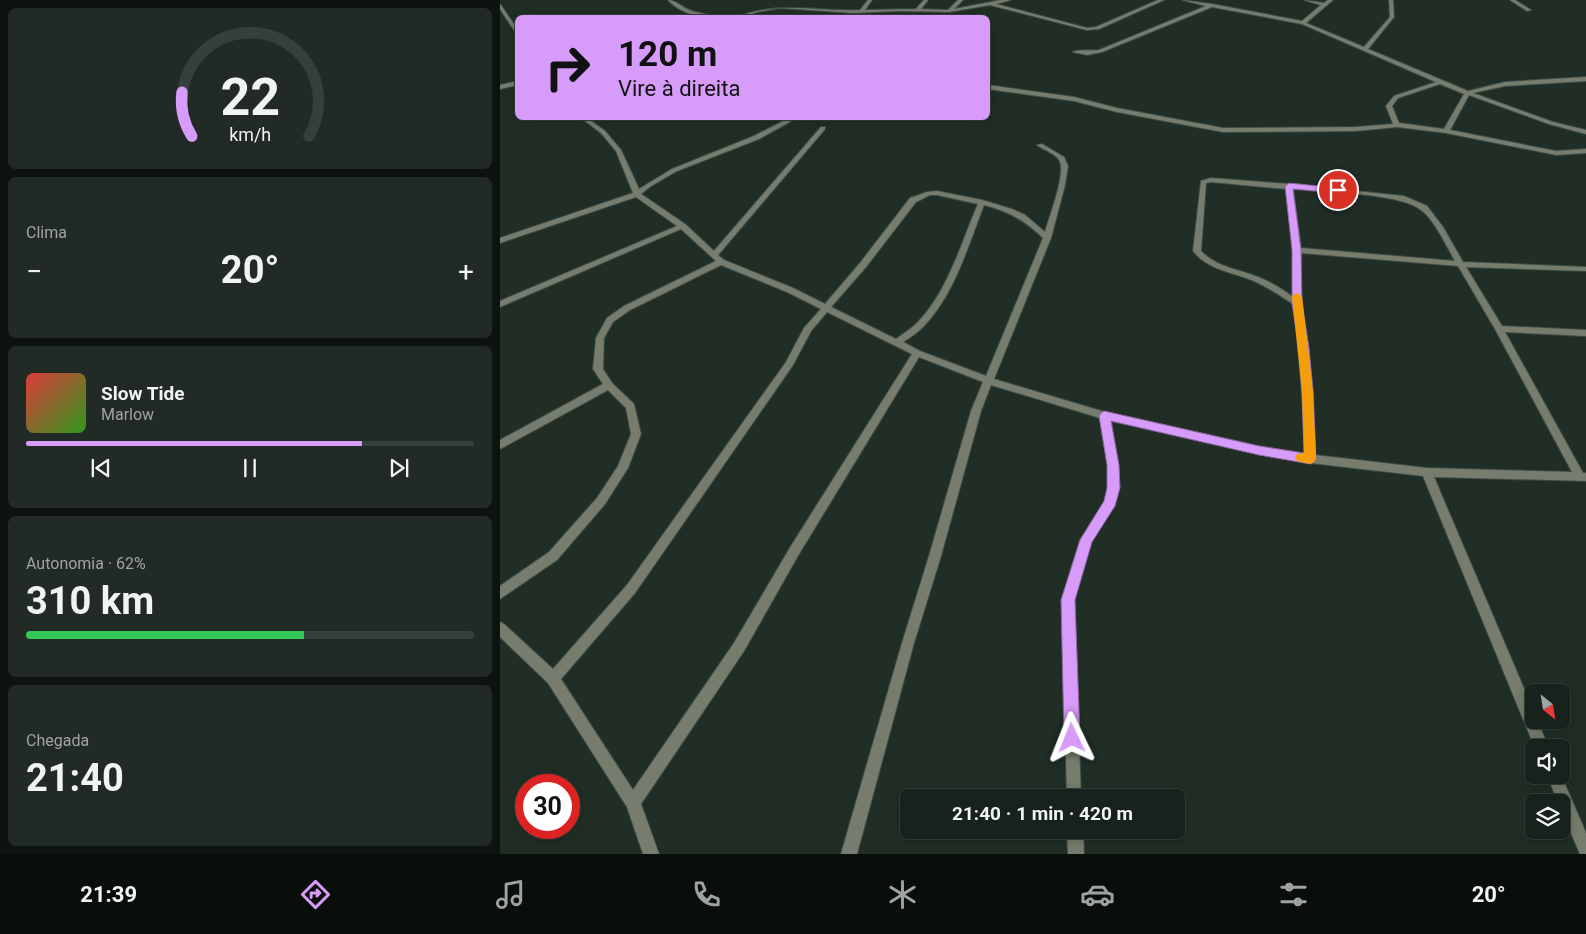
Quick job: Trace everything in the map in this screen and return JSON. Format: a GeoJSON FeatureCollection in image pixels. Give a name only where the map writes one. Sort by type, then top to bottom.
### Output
{"type":"FeatureCollection","features":[{"type":"Feature","properties":{"kind":"street"},"geometry":{"type":"LineString","coordinates":[[670,0],[676,6],[702,15]]}},
{"type":"Feature","properties":{"kind":"street"},"geometry":{"type":"LineString","coordinates":[[861,12],[870,0]]}},
{"type":"Feature","properties":{"kind":"street"},"geometry":{"type":"LineString","coordinates":[[918,10],[926,0]]}},
{"type":"Feature","properties":{"kind":"street"},"geometry":{"type":"LineString","coordinates":[[949,11],[961,0]]}},
{"type":"Feature","properties":{"kind":"street"},"geometry":{"type":"LineString","coordinates":[[745,15],[756,11],[790,6],[861,12],[949,11],[1009,0]]}},
{"type":"Feature","properties":{"kind":"street"},"geometry":{"type":"LineString","coordinates":[[991,4],[1086,29],[1097,28],[1162,0]]}},
{"type":"Feature","properties":{"kind":"street"},"geometry":{"type":"LineString","coordinates":[[1184,0],[1304,23],[1467,93],[1551,123],[1586,132]]}},
{"type":"Feature","properties":{"kind":"street"},"geometry":{"type":"LineString","coordinates":[[1306,0],[1325,5]]}},
{"type":"Feature","properties":{"kind":"street"},"geometry":{"type":"LineString","coordinates":[[1304,23],[1331,0]]}},
{"type":"Feature","properties":{"kind":"street"},"geometry":{"type":"LineString","coordinates":[[1365,50],[1392,17],[1391,0]]}},
{"type":"Feature","properties":{"kind":"street"},"geometry":{"type":"LineString","coordinates":[[1512,0],[1529,10]]}},
{"type":"Feature","properties":{"kind":"street"},"geometry":{"type":"LineString","coordinates":[[500,5],[515,30]]}},
{"type":"Feature","properties":{"kind":"street"},"geometry":{"type":"LineString","coordinates":[[1076,52],[1087,53],[1100,50],[1212,5]]}},
{"type":"Feature","properties":{"kind":"street"},"geometry":{"type":"LineString","coordinates":[[869,15],[872,11]]}},
{"type":"Feature","properties":{"kind":"street"},"geometry":{"type":"LineString","coordinates":[[500,16],[506,15]]}},
{"type":"Feature","properties":{"kind":"street"},"geometry":{"type":"LineString","coordinates":[[1446,131],[1467,93],[1505,84],[1586,79]]}},
{"type":"Feature","properties":{"kind":"street"},"geometry":{"type":"LineString","coordinates":[[1397,124],[1389,106],[1396,97],[1440,82]]}},
{"type":"Feature","properties":{"kind":"street"},"geometry":{"type":"LineString","coordinates":[[500,87],[515,84]]}},
{"type":"Feature","properties":{"kind":"street"},"geometry":{"type":"LineString","coordinates":[[990,87],[1066,97],[1117,110],[1223,130],[1356,130],[1397,124],[1446,131],[1556,154],[1586,151]]}},
{"type":"Feature","properties":{"kind":"street"},"geometry":{"type":"LineString","coordinates":[[587,120],[603,132],[619,150],[637,194],[682,226],[718,258],[826,307],[917,353],[989,381],[1104,416],[1259,450],[1310,459],[1426,472],[1583,477]]}},
{"type":"Feature","properties":{"kind":"street"},"geometry":{"type":"LineString","coordinates":[[500,241],[637,194],[651,182],[671,170],[746,142],[788,120]]}},
{"type":"Feature","properties":{"kind":"street"},"geometry":{"type":"LineString","coordinates":[[500,593],[553,556],[601,501],[622,468],[636,434],[631,407],[609,385],[598,369],[600,338],[610,320],[627,308],[718,258],[823,128]]}},
{"type":"Feature","properties":{"kind":"street"},"geometry":{"type":"LineString","coordinates":[[849,854],[976,411],[1047,238],[1062,185],[1065,166],[1061,157],[1040,145]]}},
{"type":"Feature","properties":{"kind":"street"},"geometry":{"type":"LineString","coordinates":[[1297,303],[1257,279],[1201,257],[1197,251],[1203,182],[1289,186],[1401,198],[1424,208],[1439,227],[1461,264],[1583,477]]}},
{"type":"Feature","properties":{"kind":"street"},"geometry":{"type":"LineString","coordinates":[[1289,186],[1297,250],[1297,303],[1305,356],[1310,459]]}},
{"type":"Feature","properties":{"kind":"street"},"geometry":{"type":"LineString","coordinates":[[553,678],[631,589],[790,362],[807,330],[863,265],[913,200],[929,193],[982,202],[1014,211],[1037,226],[1047,238]]}},
{"type":"Feature","properties":{"kind":"street"},"geometry":{"type":"LineString","coordinates":[[898,342],[921,323],[948,282],[982,202]]}},
{"type":"Feature","properties":{"kind":"street"},"geometry":{"type":"LineString","coordinates":[[500,304],[682,226]]}},
{"type":"Feature","properties":{"kind":"street"},"geometry":{"type":"LineString","coordinates":[[1297,250],[1461,264],[1586,269]]}},
{"type":"Feature","properties":{"kind":"street"},"geometry":{"type":"LineString","coordinates":[[1499,329],[1586,333]]}},
{"type":"Feature","properties":{"kind":"street"},"geometry":{"type":"LineString","coordinates":[[633,803],[739,647],[917,353]]}},
{"type":"Feature","properties":{"kind":"street"},"geometry":{"type":"LineString","coordinates":[[500,445],[609,385]]}},
{"type":"Feature","properties":{"kind":"street"},"geometry":{"type":"LineString","coordinates":[[1074,789],[1068,600],[1086,540],[1110,502],[1113,488],[1113,465],[1104,416]]}},
{"type":"Feature","properties":{"kind":"street"},"geometry":{"type":"LineString","coordinates":[[1426,472],[1538,739]]}},
{"type":"Feature","properties":{"kind":"street"},"geometry":{"type":"LineString","coordinates":[[500,628],[553,678],[633,803],[651,854]]}},
{"type":"Feature","properties":{"kind":"street"},"geometry":{"type":"LineString","coordinates":[[1558,784],[1586,851]]}},
{"type":"Feature","properties":{"kind":"street"},"geometry":{"type":"LineString","coordinates":[[1075,839],[1076,854]]}},
{"type":"Feature","properties":{"kind":"slow traffic"},"geometry":{"type":"LineString","coordinates":[[1297,296],[1308,392],[1310,459],[1301,457]]}},
{"type":"Feature","properties":{"kind":"route"},"geometry":{"type":"LineString","coordinates":[[1072,738],[1068,600],[1086,540],[1110,502],[1113,488],[1113,465],[1104,416],[1259,450],[1310,459],[1308,392],[1297,303],[1297,250],[1289,186],[1338,190]]}}]}
